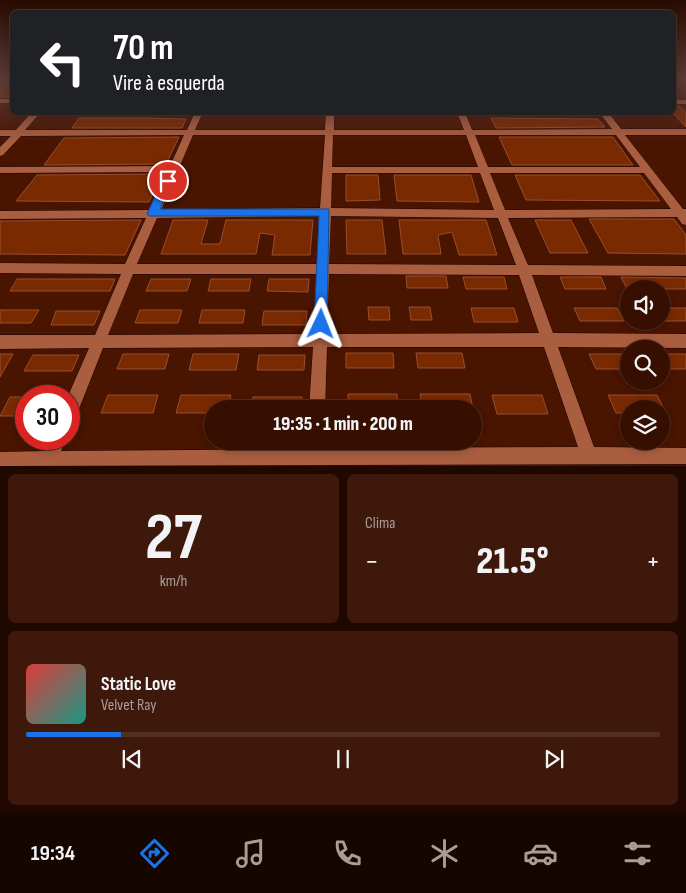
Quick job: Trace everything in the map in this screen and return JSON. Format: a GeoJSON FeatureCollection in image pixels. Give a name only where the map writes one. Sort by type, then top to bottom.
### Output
{"type":"FeatureCollection","features":[{"type":"Feature","properties":{"kind":"street"},"geometry":{"type":"LineString","coordinates":[[0,153],[34,115]]}},
{"type":"Feature","properties":{"kind":"street"},"geometry":{"type":"LineString","coordinates":[[80,386],[172,169],[198,115]]}},
{"type":"Feature","properties":{"kind":"street"},"geometry":{"type":"LineString","coordinates":[[317,400],[330,115]]}},
{"type":"Feature","properties":{"kind":"street"},"geometry":{"type":"LineString","coordinates":[[462,115],[524,271],[591,460]]}},
{"type":"Feature","properties":{"kind":"street"},"geometry":{"type":"LineString","coordinates":[[605,115],[646,170],[684,215]]}},
{"type":"Feature","properties":{"kind":"street"},"geometry":{"type":"LineString","coordinates":[[0,133],[686,132]]}},
{"type":"Feature","properties":{"kind":"street"},"geometry":{"type":"LineString","coordinates":[[0,170],[172,169]]}},
{"type":"Feature","properties":{"kind":"street"},"geometry":{"type":"LineString","coordinates":[[328,170],[646,170]]}},
{"type":"Feature","properties":{"kind":"street"},"geometry":{"type":"LineString","coordinates":[[0,215],[325,212],[684,215]]}},
{"type":"Feature","properties":{"kind":"street"},"geometry":{"type":"LineString","coordinates":[[0,268],[686,270]]}},
{"type":"Feature","properties":{"kind":"street"},"geometry":{"type":"LineString","coordinates":[[0,342],[686,341]]}},
{"type":"Feature","properties":{"kind":"street"},"geometry":{"type":"LineString","coordinates":[[48,463],[53,450]]}},
{"type":"Feature","properties":{"kind":"street"},"geometry":{"type":"LineString","coordinates":[[0,460],[48,463],[315,455],[591,460],[686,456]]}},
{"type":"Feature","properties":{"kind":"building"},"geometry":{"type":"Polygon","coordinates":[[[676,106],[679,106],[686,113],[686,127],[675,115],[676,106]]]}},
{"type":"Feature","properties":{"kind":"building"},"geometry":{"type":"Polygon","coordinates":[[[79,118],[186,119],[182,128],[72,128],[79,118]]]}},
{"type":"Feature","properties":{"kind":"building"},"geometry":{"type":"Polygon","coordinates":[[[491,118],[598,119],[605,127],[496,128],[491,118]]]}},
{"type":"Feature","properties":{"kind":"building"},"geometry":{"type":"Polygon","coordinates":[[[179,137],[166,164],[44,165],[64,138],[179,137]]]}},
{"type":"Feature","properties":{"kind":"building"},"geometry":{"type":"Polygon","coordinates":[[[499,137],[613,137],[633,165],[512,165],[499,137]]]}},
{"type":"Feature","properties":{"kind":"building"},"geometry":{"type":"Polygon","coordinates":[[[162,174],[149,202],[16,201],[37,175],[162,174]]]}},
{"type":"Feature","properties":{"kind":"building"},"geometry":{"type":"Polygon","coordinates":[[[346,175],[378,175],[380,200],[346,201],[346,175]]]}},
{"type":"Feature","properties":{"kind":"building"},"geometry":{"type":"Polygon","coordinates":[[[394,175],[471,175],[479,202],[397,201],[394,175]]]}},
{"type":"Feature","properties":{"kind":"building"},"geometry":{"type":"Polygon","coordinates":[[[515,175],[640,175],[660,201],[526,200],[515,175]]]}},
{"type":"Feature","properties":{"kind":"building"},"geometry":{"type":"Polygon","coordinates":[[[589,219],[674,219],[686,235],[686,254],[608,253],[589,219]]]}},
{"type":"Feature","properties":{"kind":"building"},"geometry":{"type":"Polygon","coordinates":[[[141,220],[125,255],[0,254],[0,221],[141,220]]]}},
{"type":"Feature","properties":{"kind":"building"},"geometry":{"type":"Polygon","coordinates":[[[173,220],[208,220],[201,244],[220,244],[226,220],[313,220],[310,255],[272,255],[275,235],[260,233],[256,254],[161,254],[173,220]]]}},
{"type":"Feature","properties":{"kind":"building"},"geometry":{"type":"Polygon","coordinates":[[[346,220],[382,220],[386,254],[347,254],[346,220]]]}},
{"type":"Feature","properties":{"kind":"building"},"geometry":{"type":"Polygon","coordinates":[[[399,220],[486,220],[497,255],[459,255],[452,232],[438,235],[441,254],[403,254],[399,220]]]}},
{"type":"Feature","properties":{"kind":"building"},"geometry":{"type":"Polygon","coordinates":[[[535,220],[571,220],[588,253],[550,253],[535,220]]]}},
{"type":"Feature","properties":{"kind":"building"},"geometry":{"type":"Polygon","coordinates":[[[406,276],[446,276],[448,288],[407,288],[406,276]]]}},
{"type":"Feature","properties":{"kind":"building"},"geometry":{"type":"Polygon","coordinates":[[[463,277],[504,277],[507,289],[466,289],[463,277]]]}},
{"type":"Feature","properties":{"kind":"building"},"geometry":{"type":"Polygon","coordinates":[[[560,277],[601,277],[606,289],[565,289],[560,277]]]}},
{"type":"Feature","properties":{"kind":"building"},"geometry":{"type":"Polygon","coordinates":[[[621,277],[686,278],[686,289],[670,289],[670,280],[622,280],[621,277]]]}},
{"type":"Feature","properties":{"kind":"building"},"geometry":{"type":"Polygon","coordinates":[[[17,279],[115,279],[110,291],[10,291],[17,279]]]}},
{"type":"Feature","properties":{"kind":"building"},"geometry":{"type":"Polygon","coordinates":[[[151,279],[191,279],[187,291],[146,291],[151,279]]]}},
{"type":"Feature","properties":{"kind":"building"},"geometry":{"type":"Polygon","coordinates":[[[211,279],[251,279],[249,291],[208,291],[211,279]]]}},
{"type":"Feature","properties":{"kind":"building"},"geometry":{"type":"Polygon","coordinates":[[[269,279],[309,279],[308,292],[267,291],[269,279]]]}},
{"type":"Feature","properties":{"kind":"building"},"geometry":{"type":"Polygon","coordinates":[[[368,307],[389,307],[390,320],[369,320],[368,307]]]}},
{"type":"Feature","properties":{"kind":"building"},"geometry":{"type":"Polygon","coordinates":[[[409,307],[430,307],[432,320],[411,320],[409,307]]]}},
{"type":"Feature","properties":{"kind":"building"},"geometry":{"type":"Polygon","coordinates":[[[471,308],[514,308],[518,322],[474,322],[471,308]]]}},
{"type":"Feature","properties":{"kind":"building"},"geometry":{"type":"Polygon","coordinates":[[[574,308],[617,308],[620,314],[620,321],[580,321],[574,308]]]}},
{"type":"Feature","properties":{"kind":"building"},"geometry":{"type":"Polygon","coordinates":[[[670,308],[686,308],[686,321],[670,321],[670,308]]]}},
{"type":"Feature","properties":{"kind":"building"},"geometry":{"type":"Polygon","coordinates":[[[0,310],[39,310],[31,323],[0,323],[0,310]]]}},
{"type":"Feature","properties":{"kind":"building"},"geometry":{"type":"Polygon","coordinates":[[[140,310],[182,310],[178,323],[135,323],[140,310]]]}},
{"type":"Feature","properties":{"kind":"building"},"geometry":{"type":"Polygon","coordinates":[[[202,310],[245,310],[243,323],[199,323],[202,310]]]}},
{"type":"Feature","properties":{"kind":"building"},"geometry":{"type":"Polygon","coordinates":[[[56,311],[100,311],[94,325],[51,325],[56,311]]]}},
{"type":"Feature","properties":{"kind":"building"},"geometry":{"type":"Polygon","coordinates":[[[264,311],[307,311],[306,325],[262,325],[264,311]]]}},
{"type":"Feature","properties":{"kind":"building"},"geometry":{"type":"Polygon","coordinates":[[[346,353],[393,353],[394,368],[346,368],[346,353]]]}},
{"type":"Feature","properties":{"kind":"building"},"geometry":{"type":"Polygon","coordinates":[[[416,353],[462,353],[465,368],[418,368],[416,353]]]}},
{"type":"Feature","properties":{"kind":"building"},"geometry":{"type":"Polygon","coordinates":[[[0,354],[13,354],[0,377],[0,354]]]}},
{"type":"Feature","properties":{"kind":"building"},"geometry":{"type":"Polygon","coordinates":[[[123,354],[169,354],[165,369],[117,369],[123,354]]]}},
{"type":"Feature","properties":{"kind":"building"},"geometry":{"type":"Polygon","coordinates":[[[193,354],[239,354],[236,370],[189,370],[193,354]]]}},
{"type":"Feature","properties":{"kind":"building"},"geometry":{"type":"Polygon","coordinates":[[[589,354],[620,354],[620,369],[596,369],[589,354]]]}},
{"type":"Feature","properties":{"kind":"building"},"geometry":{"type":"Polygon","coordinates":[[[670,354],[686,354],[686,369],[670,369],[670,354]]]}},
{"type":"Feature","properties":{"kind":"building"},"geometry":{"type":"Polygon","coordinates":[[[33,355],[79,355],[72,371],[24,371],[33,355]]]}},
{"type":"Feature","properties":{"kind":"building"},"geometry":{"type":"Polygon","coordinates":[[[259,355],[305,355],[304,370],[257,370],[259,355]]]}},
{"type":"Feature","properties":{"kind":"building"},"geometry":{"type":"Polygon","coordinates":[[[348,394],[397,394],[397,400],[348,400],[348,394]]]}},
{"type":"Feature","properties":{"kind":"building"},"geometry":{"type":"Polygon","coordinates":[[[420,394],[470,394],[471,400],[421,400],[420,394]]]}},
{"type":"Feature","properties":{"kind":"building"},"geometry":{"type":"Polygon","coordinates":[[[108,395],[158,395],[153,413],[101,413],[108,395]]]}},
{"type":"Feature","properties":{"kind":"building"},"geometry":{"type":"Polygon","coordinates":[[[181,395],[231,395],[230,400],[204,400],[204,413],[176,413],[181,395]]]}},
{"type":"Feature","properties":{"kind":"building"},"geometry":{"type":"Polygon","coordinates":[[[492,395],[542,395],[548,414],[497,414],[492,395]]]}},
{"type":"Feature","properties":{"kind":"building"},"geometry":{"type":"Polygon","coordinates":[[[608,395],[657,395],[660,400],[620,400],[620,413],[616,413],[608,395]]]}},
{"type":"Feature","properties":{"kind":"building"},"geometry":{"type":"Polygon","coordinates":[[[10,397],[15,397],[15,416],[0,416],[10,397]]]}},
{"type":"Feature","properties":{"kind":"building"},"geometry":{"type":"Polygon","coordinates":[[[253,397],[302,397],[302,400],[252,400],[253,397]]]}},
{"type":"Feature","properties":{"kind":"route"},"geometry":{"type":"LineString","coordinates":[[168,181],[153,214],[325,212],[321,324]]}}]}
